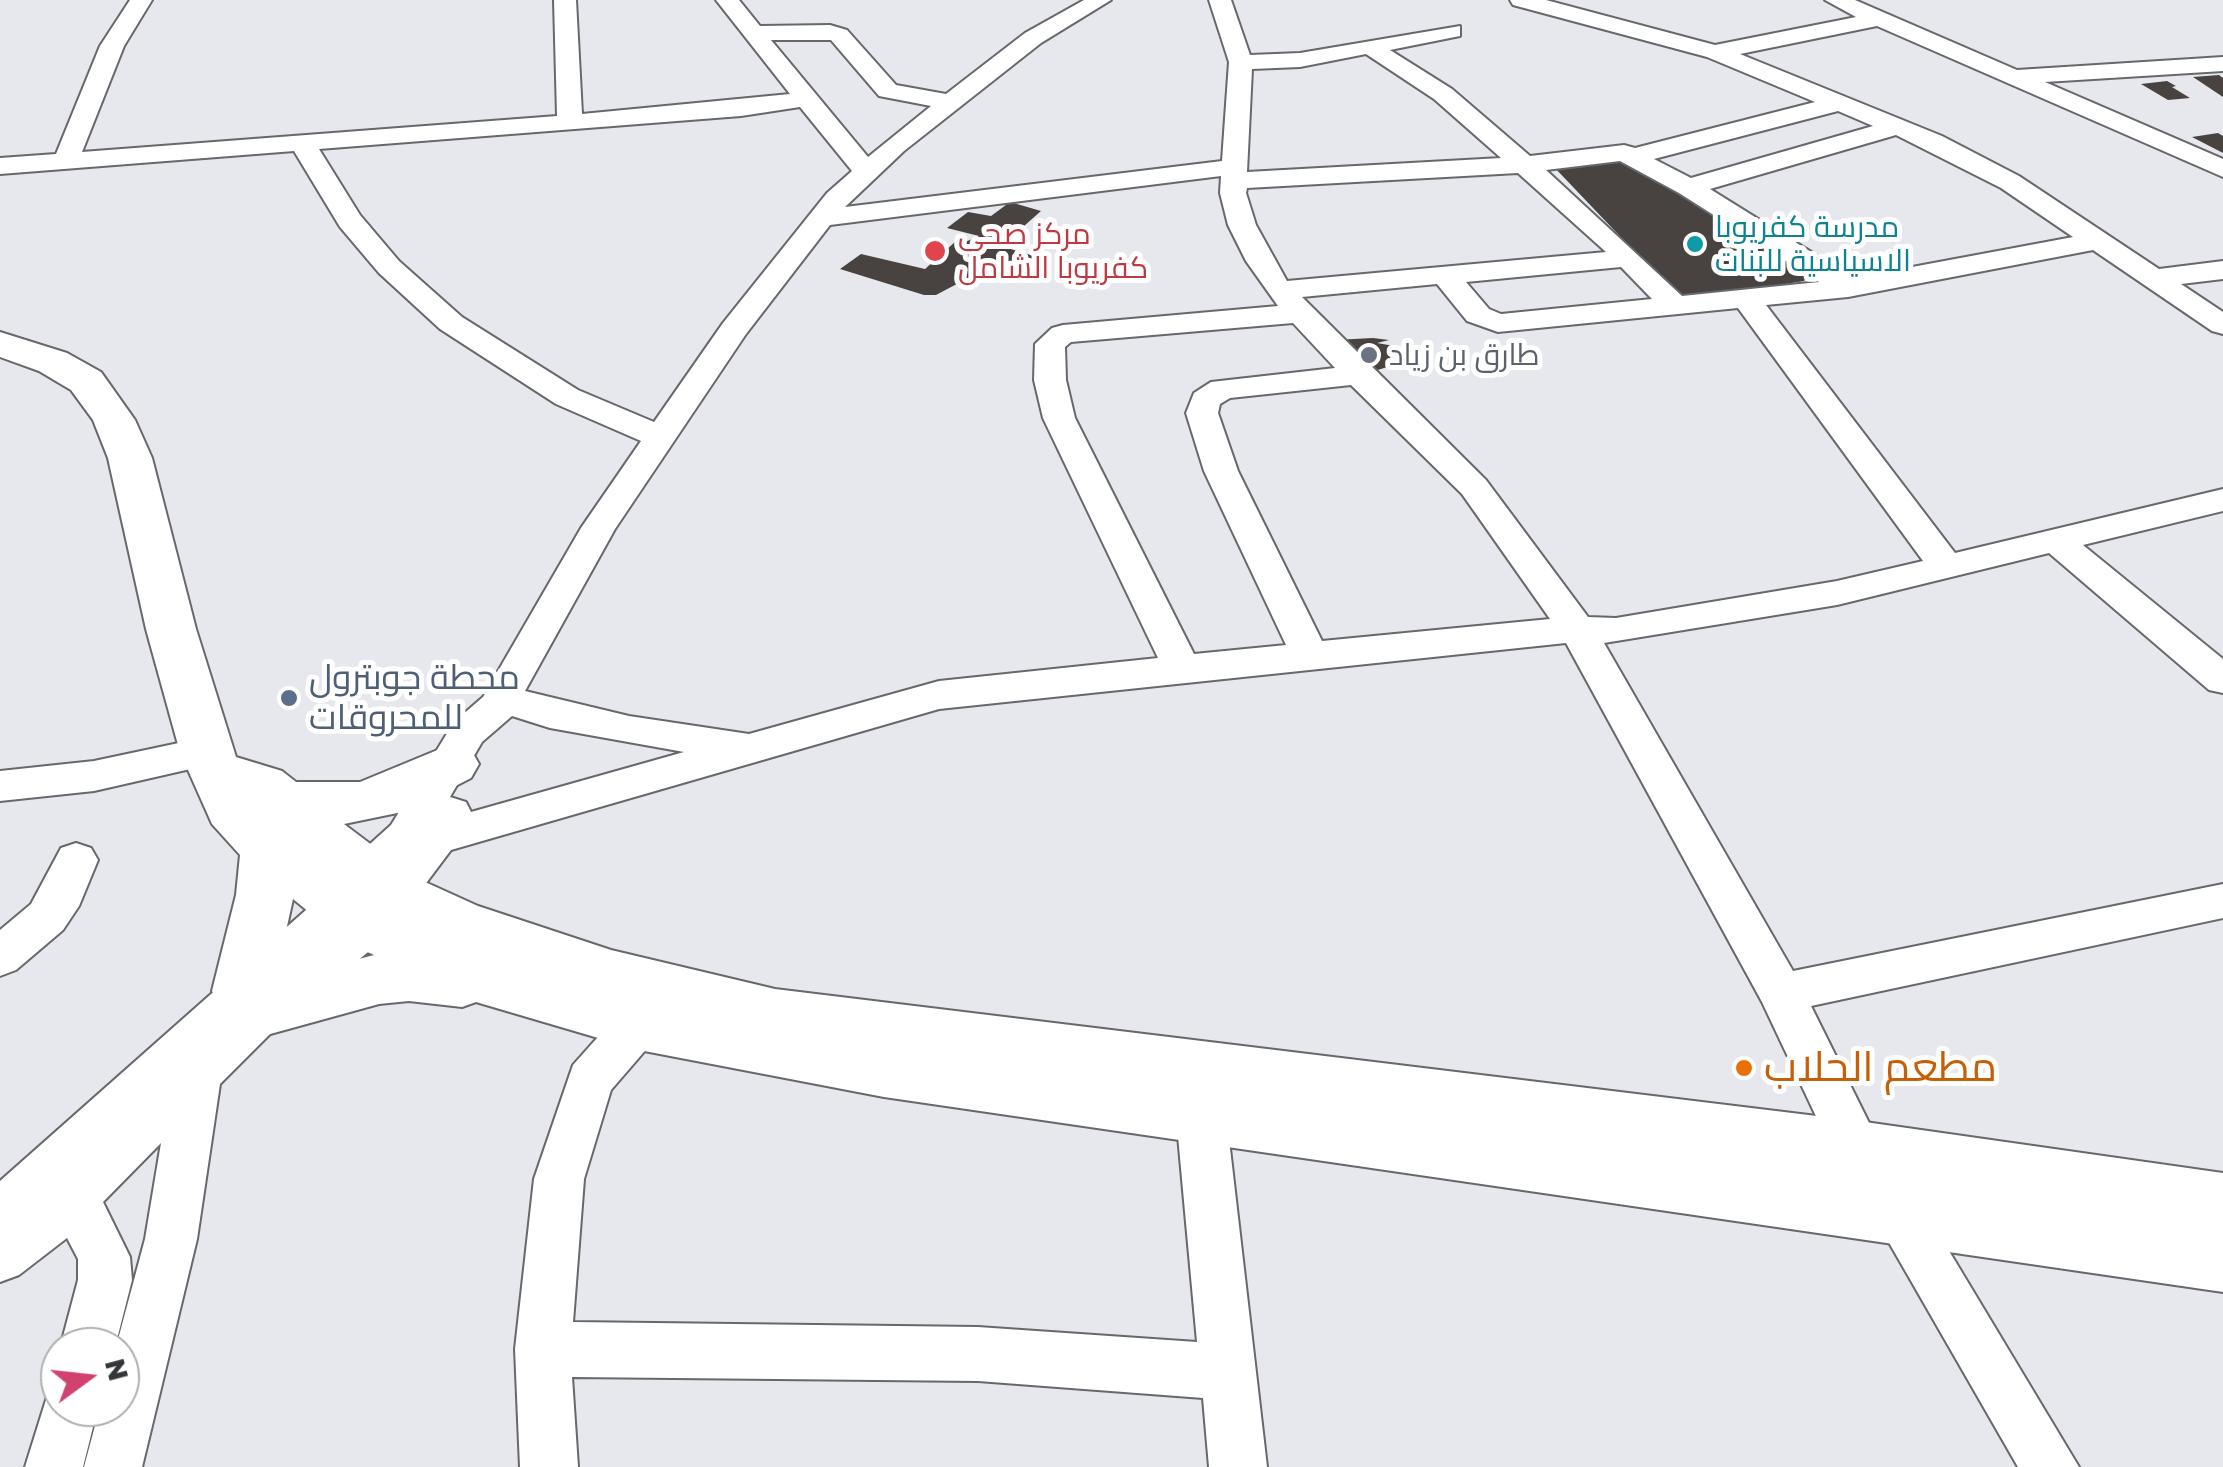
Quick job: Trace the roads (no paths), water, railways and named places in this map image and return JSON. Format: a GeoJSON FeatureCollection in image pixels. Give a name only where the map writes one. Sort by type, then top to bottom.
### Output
{"type":"FeatureCollection","features":[{"type":"Feature","properties":{"kind":"main road"},"geometry":{"type":"LineString","coordinates":[[0,344],[53,362],[86,381],[114,420],[130,458],[171,629],[212,762],[231,808],[276,826],[367,900],[501,986]]}},
{"type":"Feature","properties":{"kind":"main road"},"geometry":{"type":"LineString","coordinates":[[276,826],[388,796],[452,764]]}},
{"type":"Feature","properties":{"kind":"main road"},"geometry":{"type":"LineString","coordinates":[[276,826],[252,1000],[409,976],[648,1006],[775,1015],[1505,1133],[1898,1213],[2223,1259]]}},
{"type":"Feature","properties":{"kind":"main road"},"geometry":{"type":"LineString","coordinates":[[367,900],[458,923],[648,1006],[884,1070],[1201,1114],[1858,1152],[2223,1204]]}},
{"type":"Feature","properties":{"kind":"street"},"geometry":{"type":"LineString","coordinates":[[66,160],[112,46],[140,0]]}},
{"type":"Feature","properties":{"kind":"street"},"geometry":{"type":"LineString","coordinates":[[564,0],[570,122]]}},
{"type":"Feature","properties":{"kind":"street"},"geometry":{"type":"LineString","coordinates":[[727,0],[810,98],[832,136],[866,172]]}},
{"type":"Feature","properties":{"kind":"street"},"geometry":{"type":"LineString","coordinates":[[367,900],[468,732],[500,702],[598,528],[734,329],[822,218],[866,172],[954,102],[1034,22],[1100,0]]}},
{"type":"Feature","properties":{"kind":"street"},"geometry":{"type":"LineString","coordinates":[[1220,0],[1241,62],[1233,174],[1242,225],[1289,301],[1474,486],[1577,630],[1781,993],[1858,1152]]}},
{"type":"Feature","properties":{"kind":"street"},"geometry":{"type":"LineString","coordinates":[[1521,0],[1715,52],[1899,126],[2010,182],[2223,325]]}},
{"type":"Feature","properties":{"kind":"street"},"geometry":{"type":"LineString","coordinates":[[1836,0],[2223,169]]}},
{"type":"Feature","properties":{"kind":"street"},"geometry":{"type":"LineString","coordinates":[[1715,52],[1880,19]]}},
{"type":"Feature","properties":{"kind":"street"},"geometry":{"type":"LineString","coordinates":[[1241,62],[1300,60],[1453,32]]}},
{"type":"Feature","properties":{"kind":"street"},"geometry":{"type":"LineString","coordinates":[[755,33],[839,35],[888,91],[954,102]]}},
{"type":"Feature","properties":{"kind":"street"},"geometry":{"type":"LineString","coordinates":[[1370,46],[1443,94],[1629,258],[1678,308]]}},
{"type":"Feature","properties":{"kind":"street"},"geometry":{"type":"LineString","coordinates":[[2015,78],[2223,64]]}},
{"type":"Feature","properties":{"kind":"street"},"geometry":{"type":"LineString","coordinates":[[0,166],[741,109],[810,98]]}},
{"type":"Feature","properties":{"kind":"street"},"geometry":{"type":"LineString","coordinates":[[1635,156],[1843,102]]}},
{"type":"Feature","properties":{"kind":"street"},"geometry":{"type":"LineString","coordinates":[[1688,187],[1899,126]]}},
{"type":"Feature","properties":{"kind":"street"},"geometry":{"type":"LineString","coordinates":[[302,141],[321,180],[350,221],[390,267],[451,322],[567,397],[660,437]]}},
{"type":"Feature","properties":{"kind":"street"},"geometry":{"type":"LineString","coordinates":[[822,218],[1233,174],[1521,165],[1610,152],[1635,156],[1848,288]]}},
{"type":"Feature","properties":{"kind":"street"},"geometry":{"type":"LineString","coordinates":[[1446,276],[1478,315],[1498,323],[1848,288],[2097,241]]}},
{"type":"Feature","properties":{"kind":"street"},"geometry":{"type":"LineString","coordinates":[[1183,670],[1059,418],[1050,380],[1050,344],[1063,334],[1446,276],[1629,258]]}},
{"type":"Feature","properties":{"kind":"street"},"geometry":{"type":"LineString","coordinates":[[2151,279],[2223,270]]}},
{"type":"Feature","properties":{"kind":"street"},"geometry":{"type":"LineString","coordinates":[[1748,301],[1946,568]]}},
{"type":"Feature","properties":{"kind":"street"},"geometry":{"type":"LineString","coordinates":[[1310,655],[1221,471],[1202,412],[1204,400],[1222,389],[1359,375]]}},
{"type":"Feature","properties":{"kind":"street"},"geometry":{"type":"LineString","coordinates":[[438,836],[939,695],[1023,682],[1183,670],[1577,630],[1616,631],[1780,604],[2223,500]]}},
{"type":"Feature","properties":{"kind":"street"},"geometry":{"type":"LineString","coordinates":[[2056,541],[2223,680]]}},
{"type":"Feature","properties":{"kind":"street"},"geometry":{"type":"LineString","coordinates":[[2223,696],[2223,712]]}},
{"type":"Feature","properties":{"kind":"street"},"geometry":{"type":"LineString","coordinates":[[500,702],[629,730],[750,746]]}},
{"type":"Feature","properties":{"kind":"street"},"geometry":{"type":"LineString","coordinates":[[0,1257],[22,1244],[57,1186],[252,1000],[438,836],[496,736],[500,702]]}},
{"type":"Feature","properties":{"kind":"street"},"geometry":{"type":"LineString","coordinates":[[0,786],[212,762]]}},
{"type":"Feature","properties":{"kind":"street"},"geometry":{"type":"LineString","coordinates":[[0,957],[47,917],[63,894],[76,860]]}},
{"type":"Feature","properties":{"kind":"street"},"geometry":{"type":"LineString","coordinates":[[1781,993],[2223,902]]}},
{"type":"Feature","properties":{"kind":"street"},"geometry":{"type":"LineString","coordinates":[[0,1217],[57,1186],[198,1078],[252,1000]]}},
{"type":"Feature","properties":{"kind":"street"},"geometry":{"type":"LineString","coordinates":[[548,1467],[543,1349],[559,1179],[590,1080],[648,1006]]}},
{"type":"Feature","properties":{"kind":"street"},"geometry":{"type":"LineString","coordinates":[[113,1467],[171,1239],[198,1078]]}},
{"type":"Feature","properties":{"kind":"street"},"geometry":{"type":"LineString","coordinates":[[1201,1114],[1238,1467]]}},
{"type":"Feature","properties":{"kind":"street"},"geometry":{"type":"LineString","coordinates":[[57,1186],[104,1257],[105,1280],[92,1327]]}},
{"type":"Feature","properties":{"kind":"street"},"geometry":{"type":"LineString","coordinates":[[1898,1213],[2050,1467]]}},
{"type":"Feature","properties":{"kind":"street"},"geometry":{"type":"LineString","coordinates":[[543,1349],[978,1354],[1226,1372]]}},
{"type":"Feature","properties":{"kind":"street"},"geometry":{"type":"LineString","coordinates":[[54,1467],[65,1427]]}},
{"type":"Feature","properties":{"kind":"place","name":"مدرسة كفريوبا الاسياسية للبنات"},"geometry":{"type":"Point","coordinates":[1695,244]}},
{"type":"Feature","properties":{"kind":"place","name":"مركز صحي كفريوبا الشامل"},"geometry":{"type":"Point","coordinates":[935,251]}},
{"type":"Feature","properties":{"kind":"place","name":"طارق بن زياد"},"geometry":{"type":"Point","coordinates":[1369,355]}},
{"type":"Feature","properties":{"kind":"place","name":"محطة جوبترول للمحروقات"},"geometry":{"type":"Point","coordinates":[289,698]}},
{"type":"Feature","properties":{"kind":"place","name":"مطعم الحلاب"},"geometry":{"type":"Point","coordinates":[1744,1068]}}]}
